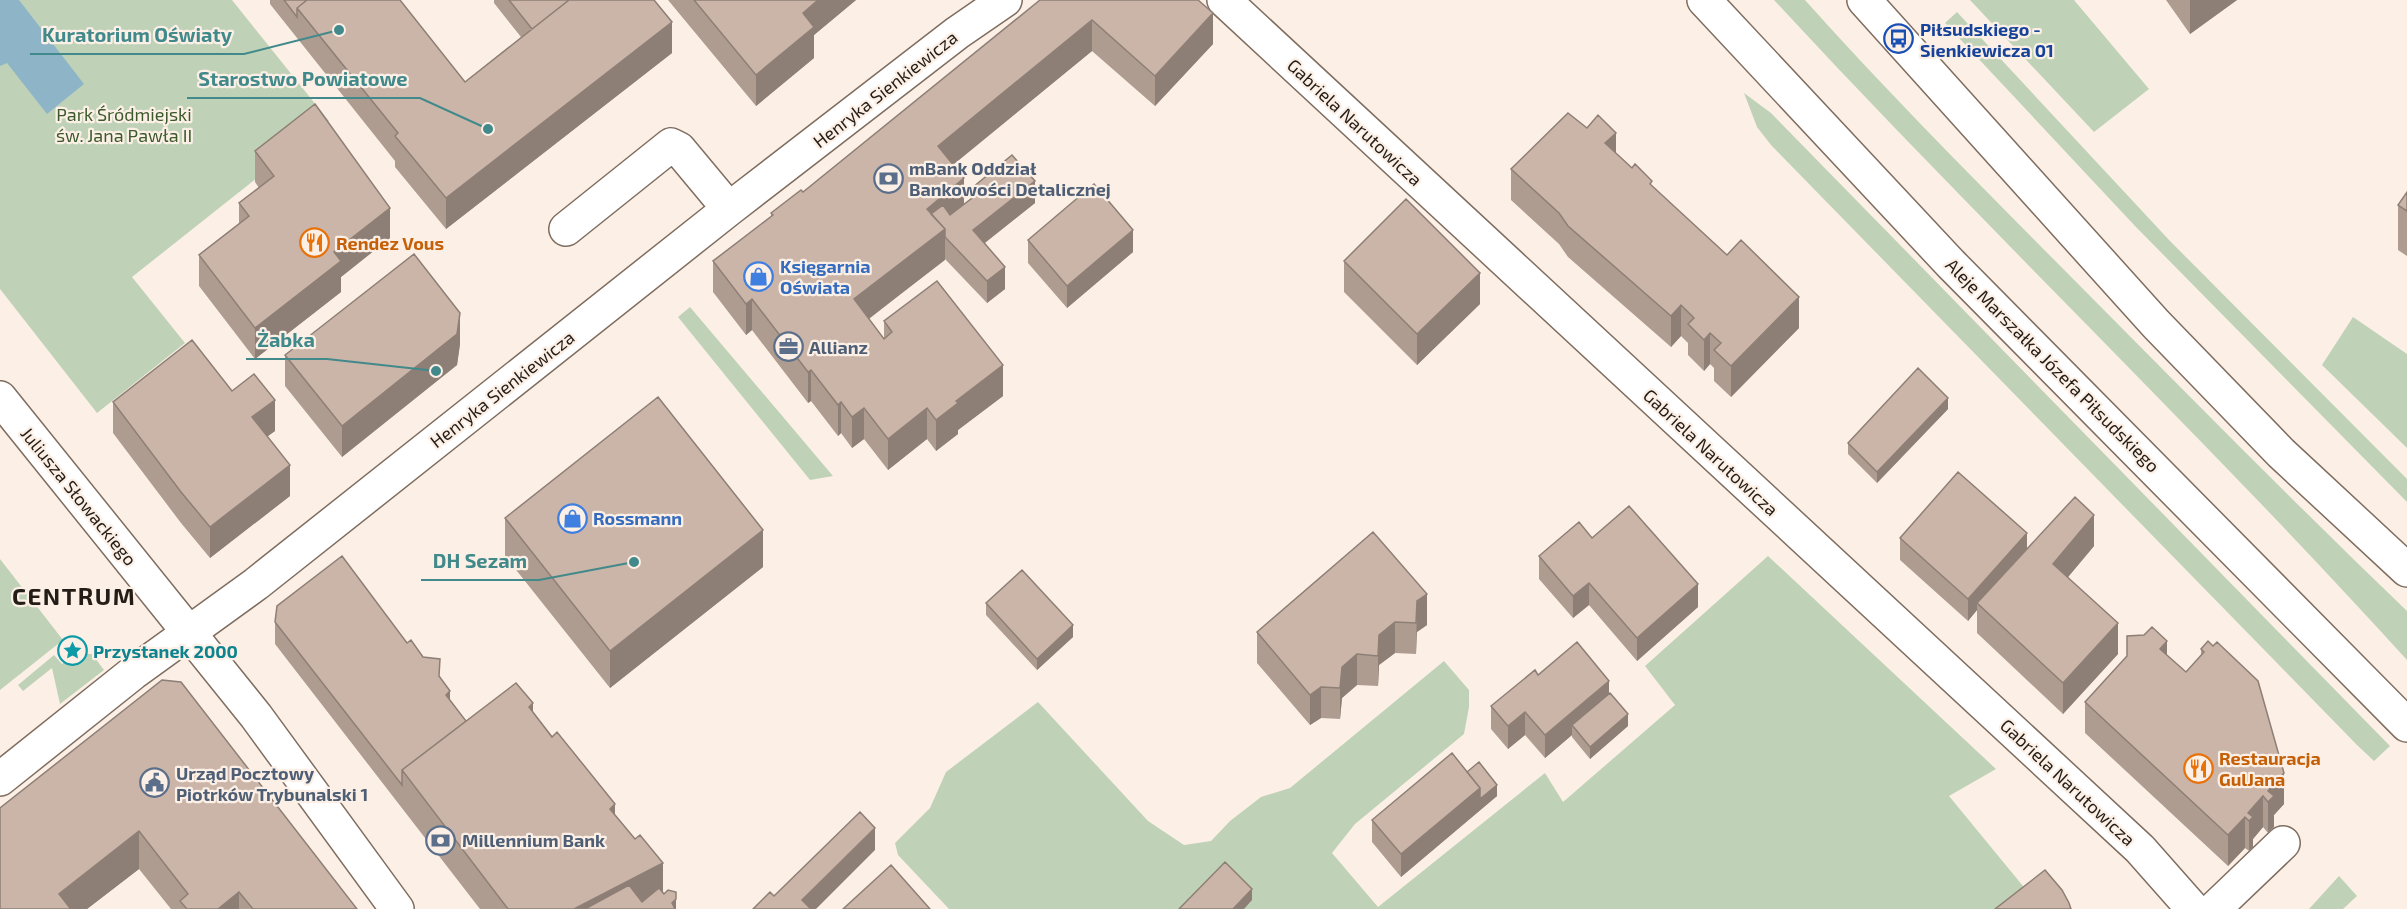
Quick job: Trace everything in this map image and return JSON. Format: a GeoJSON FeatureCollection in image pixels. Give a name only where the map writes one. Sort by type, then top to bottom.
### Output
{"type":"FeatureCollection","features":[{"type":"Feature","properties":{"kind":"street"},"geometry":{"type":"LineString","coordinates":[[957,33],[985,0]]}},
{"type":"Feature","properties":{"kind":"street","name":"Henryka Sienkiewicza"},"geometry":{"type":"LineString","coordinates":[[0,779],[189,632],[256,584],[729,209],[957,33],[1005,0]]}},
{"type":"Feature","properties":{"kind":"street","name":"Gabriela Narutowicza"},"geometry":{"type":"LineString","coordinates":[[1224,0],[2140,849],[2193,909]]}},
{"type":"Feature","properties":{"kind":"street","name":"Aleje Marszałka Józefa Piłsudskiego"},"geometry":{"type":"LineString","coordinates":[[1704,0],[1952,264],[2407,725]]}},
{"type":"Feature","properties":{"kind":"street"},"geometry":{"type":"LineString","coordinates":[[1864,0],[2156,324],[2281,453],[2407,570]]}},
{"type":"Feature","properties":{"kind":"street"},"geometry":{"type":"LineString","coordinates":[[566,229],[671,145],[679,149],[729,209]]}},
{"type":"Feature","properties":{"kind":"street","name":"Juliusza Słowackiego"},"geometry":{"type":"LineString","coordinates":[[0,398],[263,725],[397,909]]}},
{"type":"Feature","properties":{"kind":"street"},"geometry":{"type":"LineString","coordinates":[[2214,909],[2283,843]]}},
{"type":"Feature","properties":{"kind":"green space","name":"Park Śródmiejski św. Jana Pawła II"},"geometry":{"type":"Polygon","coordinates":[[[0,0],[232,0],[329,121],[132,277],[185,343],[97,413],[0,289],[0,0]]]}},
{"type":"Feature","properties":{"kind":"green space"},"geometry":{"type":"Polygon","coordinates":[[[1774,0],[1805,0],[1985,190],[2250,457],[2407,611],[2407,660],[2251,493],[1931,166],[1774,0]]]}},
{"type":"Feature","properties":{"kind":"green space"},"geometry":{"type":"Polygon","coordinates":[[[1970,0],[2074,0],[2149,89],[2094,132],[1970,0]]]}},
{"type":"Feature","properties":{"kind":"green space"},"geometry":{"type":"Polygon","coordinates":[[[1957,12],[2170,241],[2407,479],[2407,502],[2135,226],[1945,23],[1957,12]]]}},
{"type":"Feature","properties":{"kind":"green space"},"geometry":{"type":"Polygon","coordinates":[[[1744,93],[1771,113],[2390,746],[2374,761],[2357,745],[1771,145],[1757,127],[1744,93]]]}},
{"type":"Feature","properties":{"kind":"green space"},"geometry":{"type":"Polygon","coordinates":[[[690,307],[833,476],[810,480],[678,317],[690,307]]]}},
{"type":"Feature","properties":{"kind":"green space"},"geometry":{"type":"Polygon","coordinates":[[[2353,317],[2407,354],[2407,448],[2322,365],[2353,317]]]}},
{"type":"Feature","properties":{"kind":"green space"},"geometry":{"type":"Polygon","coordinates":[[[1768,556],[1996,769],[1949,796],[2032,897],[2017,909],[949,909],[898,855],[895,843],[930,808],[946,772],[1038,702],[1148,821],[1184,845],[1211,841],[1230,821],[1261,797],[1290,788],[1444,661],[1469,690],[1469,707],[1464,734],[1355,824],[1332,853],[1378,907],[1545,773],[1563,802],[1675,705],[1645,666],[1768,556]]]}},
{"type":"Feature","properties":{"kind":"green space"},"geometry":{"type":"Polygon","coordinates":[[[0,559],[63,640],[0,690],[0,559]]]}},
{"type":"Feature","properties":{"kind":"green space"},"geometry":{"type":"Polygon","coordinates":[[[75,653],[92,654],[104,670],[60,704],[52,668],[23,691],[18,685],[54,655],[62,664],[75,653]]]}},
{"type":"Feature","properties":{"kind":"green space"},"geometry":{"type":"Polygon","coordinates":[[[2339,876],[2357,896],[2343,909],[2309,909],[2339,876]]]}},
{"type":"Feature","properties":{"kind":"water"},"geometry":{"type":"Polygon","coordinates":[[[0,0],[19,0],[84,84],[47,114],[7,63],[0,66],[0,0]]]}},
{"type":"Feature","properties":{"kind":"building"},"geometry":{"type":"Polygon","coordinates":[[[284,0],[307,0],[297,8],[297,17],[284,0]]]}},
{"type":"Feature","properties":{"kind":"building"},"geometry":{"type":"Polygon","coordinates":[[[307,0],[400,0],[465,82],[569,0],[654,0],[672,22],[446,198],[395,136],[398,133],[297,8],[307,0]]]}},
{"type":"Feature","properties":{"kind":"building"},"geometry":{"type":"Polygon","coordinates":[[[509,0],[569,0],[532,29],[509,0]]]}},
{"type":"Feature","properties":{"kind":"building"},"geometry":{"type":"Polygon","coordinates":[[[694,0],[818,0],[803,13],[814,27],[756,75],[694,0]]]}},
{"type":"Feature","properties":{"kind":"building"},"geometry":{"type":"Polygon","coordinates":[[[1040,0],[1198,0],[1213,13],[1155,76],[1092,20],[938,146],[964,178],[927,209],[945,229],[854,299],[884,339],[892,332],[884,321],[937,281],[1003,365],[956,401],[958,403],[936,420],[927,408],[888,439],[864,408],[852,417],[841,402],[838,405],[811,370],[808,372],[752,299],[746,304],[713,261],[773,215],[771,213],[801,190],[803,192],[1040,0]]]}},
{"type":"Feature","properties":{"kind":"building","name":"Rendez Vous"},"geometry":{"type":"Polygon","coordinates":[[[315,104],[390,208],[334,252],[341,261],[255,328],[199,255],[249,216],[239,203],[274,176],[255,151],[315,104]]]}},
{"type":"Feature","properties":{"kind":"building"},"geometry":{"type":"Polygon","coordinates":[[[1568,113],[1587,128],[1598,115],[1616,133],[1605,143],[1632,168],[1635,164],[1652,181],[1650,184],[1727,255],[1741,240],[1799,297],[1731,366],[1714,350],[1721,343],[1710,333],[1704,340],[1688,324],[1694,318],[1681,305],[1671,316],[1568,226],[1559,213],[1511,169],[1568,113]]]}},
{"type":"Feature","properties":{"kind":"building"},"geometry":{"type":"Polygon","coordinates":[[[1012,155],[1035,181],[973,230],[1005,267],[987,281],[945,237],[945,229],[931,214],[943,205],[950,215],[976,195],[972,188],[1012,155]]]}},
{"type":"Feature","properties":{"kind":"building"},"geometry":{"type":"Polygon","coordinates":[[[1094,184],[1133,230],[1067,286],[1028,240],[1094,184]]]}},
{"type":"Feature","properties":{"kind":"building"},"geometry":{"type":"Polygon","coordinates":[[[2407,192],[2407,211],[2398,205],[2407,192]]]}},
{"type":"Feature","properties":{"kind":"building"},"geometry":{"type":"Polygon","coordinates":[[[1406,199],[1480,273],[1417,334],[1344,261],[1406,199]]]}},
{"type":"Feature","properties":{"kind":"building"},"geometry":{"type":"Polygon","coordinates":[[[414,254],[460,313],[457,334],[342,426],[285,355],[414,254]]]}},
{"type":"Feature","properties":{"kind":"building"},"geometry":{"type":"Polygon","coordinates":[[[192,340],[232,391],[254,374],[275,400],[252,417],[290,465],[210,527],[113,402],[192,340]]]}},
{"type":"Feature","properties":{"kind":"building"},"geometry":{"type":"Polygon","coordinates":[[[1918,368],[1948,398],[1877,472],[1848,443],[1918,368]]]}},
{"type":"Feature","properties":{"kind":"building"},"geometry":{"type":"Polygon","coordinates":[[[658,397],[763,530],[610,651],[505,518],[658,397]]]}},
{"type":"Feature","properties":{"kind":"building"},"geometry":{"type":"Polygon","coordinates":[[[1958,472],[2027,533],[1968,599],[1900,538],[1958,472]]]}},
{"type":"Feature","properties":{"kind":"building"},"geometry":{"type":"Polygon","coordinates":[[[2075,497],[2094,515],[2053,564],[2118,623],[2063,683],[1977,603],[2075,497]]]}},
{"type":"Feature","properties":{"kind":"building"},"geometry":{"type":"Polygon","coordinates":[[[1629,506],[1698,584],[1637,638],[1589,583],[1573,596],[1539,556],[1579,522],[1592,538],[1629,506]]]}},
{"type":"Feature","properties":{"kind":"building"},"geometry":{"type":"Polygon","coordinates":[[[1373,532],[1427,594],[1417,601],[1416,623],[1395,622],[1379,635],[1378,656],[1357,654],[1342,667],[1340,688],[1321,687],[1310,695],[1257,632],[1373,532]]]}},
{"type":"Feature","properties":{"kind":"building"},"geometry":{"type":"Polygon","coordinates":[[[342,556],[407,643],[411,640],[423,657],[440,659],[439,676],[450,691],[446,695],[466,721],[402,770],[402,785],[275,622],[277,606],[342,556]]]}},
{"type":"Feature","properties":{"kind":"building"},"geometry":{"type":"Polygon","coordinates":[[[1022,570],[1073,625],[1037,659],[986,603],[1022,570]]]}},
{"type":"Feature","properties":{"kind":"building","name":"Restauracja GulJana"},"geometry":{"type":"Polygon","coordinates":[[[2152,627],[2167,641],[2160,649],[2186,672],[2204,652],[2201,649],[2208,641],[2213,646],[2217,642],[2258,681],[2284,773],[2268,791],[2274,796],[2268,802],[2263,796],[2248,813],[2253,817],[2249,821],[2245,817],[2228,835],[2085,702],[2127,656],[2127,636],[2144,635],[2152,627]]]}},
{"type":"Feature","properties":{"kind":"building"},"geometry":{"type":"Polygon","coordinates":[[[1577,642],[1609,681],[1545,735],[1525,712],[1508,726],[1491,706],[1535,670],[1538,675],[1577,642]]]}},
{"type":"Feature","properties":{"kind":"building","name":"Urząd Pocztowy Piotrków Trybunalski 1"},"geometry":{"type":"Polygon","coordinates":[[[162,680],[181,682],[357,909],[253,909],[239,892],[218,909],[187,909],[180,901],[188,894],[139,831],[59,894],[69,909],[0,909],[0,808],[162,680]]]}},
{"type":"Feature","properties":{"kind":"building"},"geometry":{"type":"Polygon","coordinates":[[[516,683],[533,703],[529,707],[552,737],[557,732],[615,804],[610,809],[635,839],[640,835],[663,863],[574,909],[508,909],[402,770],[516,683]]]}},
{"type":"Feature","properties":{"kind":"building"},"geometry":{"type":"Polygon","coordinates":[[[1610,693],[1628,714],[1590,747],[1572,725],[1610,693]]]}},
{"type":"Feature","properties":{"kind":"building"},"geometry":{"type":"Polygon","coordinates":[[[1452,753],[1480,788],[1401,854],[1372,820],[1452,753]]]}},
{"type":"Feature","properties":{"kind":"building"},"geometry":{"type":"Polygon","coordinates":[[[1479,762],[1497,785],[1480,799],[1480,788],[1467,772],[1479,762]]]}},
{"type":"Feature","properties":{"kind":"building"},"geometry":{"type":"Polygon","coordinates":[[[860,812],[875,828],[802,900],[811,909],[753,909],[770,892],[774,896],[860,812]]]}},
{"type":"Feature","properties":{"kind":"building"},"geometry":{"type":"Polygon","coordinates":[[[1225,862],[1252,889],[1233,909],[1179,909],[1225,862]]]}},
{"type":"Feature","properties":{"kind":"building"},"geometry":{"type":"Polygon","coordinates":[[[891,865],[930,909],[843,909],[891,865]]]}},
{"type":"Feature","properties":{"kind":"building"},"geometry":{"type":"Polygon","coordinates":[[[2045,870],[2062,890],[2071,909],[1995,909],[2045,870]]]}},
{"type":"Feature","properties":{"kind":"building"},"geometry":{"type":"Polygon","coordinates":[[[629,885],[642,902],[659,888],[664,894],[668,890],[676,892],[676,899],[672,903],[675,909],[585,909],[629,885]]]}},
{"type":"Feature","properties":{"kind":"place","name":"Kuratorium Oświaty"},"geometry":{"type":"Point","coordinates":[339,30]}},
{"type":"Feature","properties":{"kind":"place","name":"Piłsudskiego - Sienkiewicza 01"},"geometry":{"type":"Point","coordinates":[1899,39]}},
{"type":"Feature","properties":{"kind":"place","name":"Starostwo Powiatowe"},"geometry":{"type":"Point","coordinates":[488,129]}},
{"type":"Feature","properties":{"kind":"place","name":"mBank Oddział Bankowości Detalicznej"},"geometry":{"type":"Point","coordinates":[888,178]}},
{"type":"Feature","properties":{"kind":"place","name":"Rendez Vous"},"geometry":{"type":"Point","coordinates":[315,243]}},
{"type":"Feature","properties":{"kind":"place","name":"Księgarnia Oświata"},"geometry":{"type":"Point","coordinates":[759,276]}},
{"type":"Feature","properties":{"kind":"place","name":"Allianz"},"geometry":{"type":"Point","coordinates":[788,347]}},
{"type":"Feature","properties":{"kind":"place","name":"Żabka"},"geometry":{"type":"Point","coordinates":[436,371]}},
{"type":"Feature","properties":{"kind":"place","name":"Rossmann"},"geometry":{"type":"Point","coordinates":[572,518]}},
{"type":"Feature","properties":{"kind":"place","name":"DH Sezam"},"geometry":{"type":"Point","coordinates":[634,562]}},
{"type":"Feature","properties":{"kind":"place","name":"Przystanek 2000"},"geometry":{"type":"Point","coordinates":[72,651]}},
{"type":"Feature","properties":{"kind":"place","name":"Restauracja GulJana"},"geometry":{"type":"Point","coordinates":[2198,768]}},
{"type":"Feature","properties":{"kind":"place","name":"Urząd Pocztowy Piotrków Trybunalski 1"},"geometry":{"type":"Point","coordinates":[155,783]}},
{"type":"Feature","properties":{"kind":"place","name":"Millennium Bank"},"geometry":{"type":"Point","coordinates":[441,840]}},
{"type":"Feature","properties":{"kind":"district","name":"CENTRUM"},"geometry":{"type":"Point","coordinates":[74,595]}}]}
